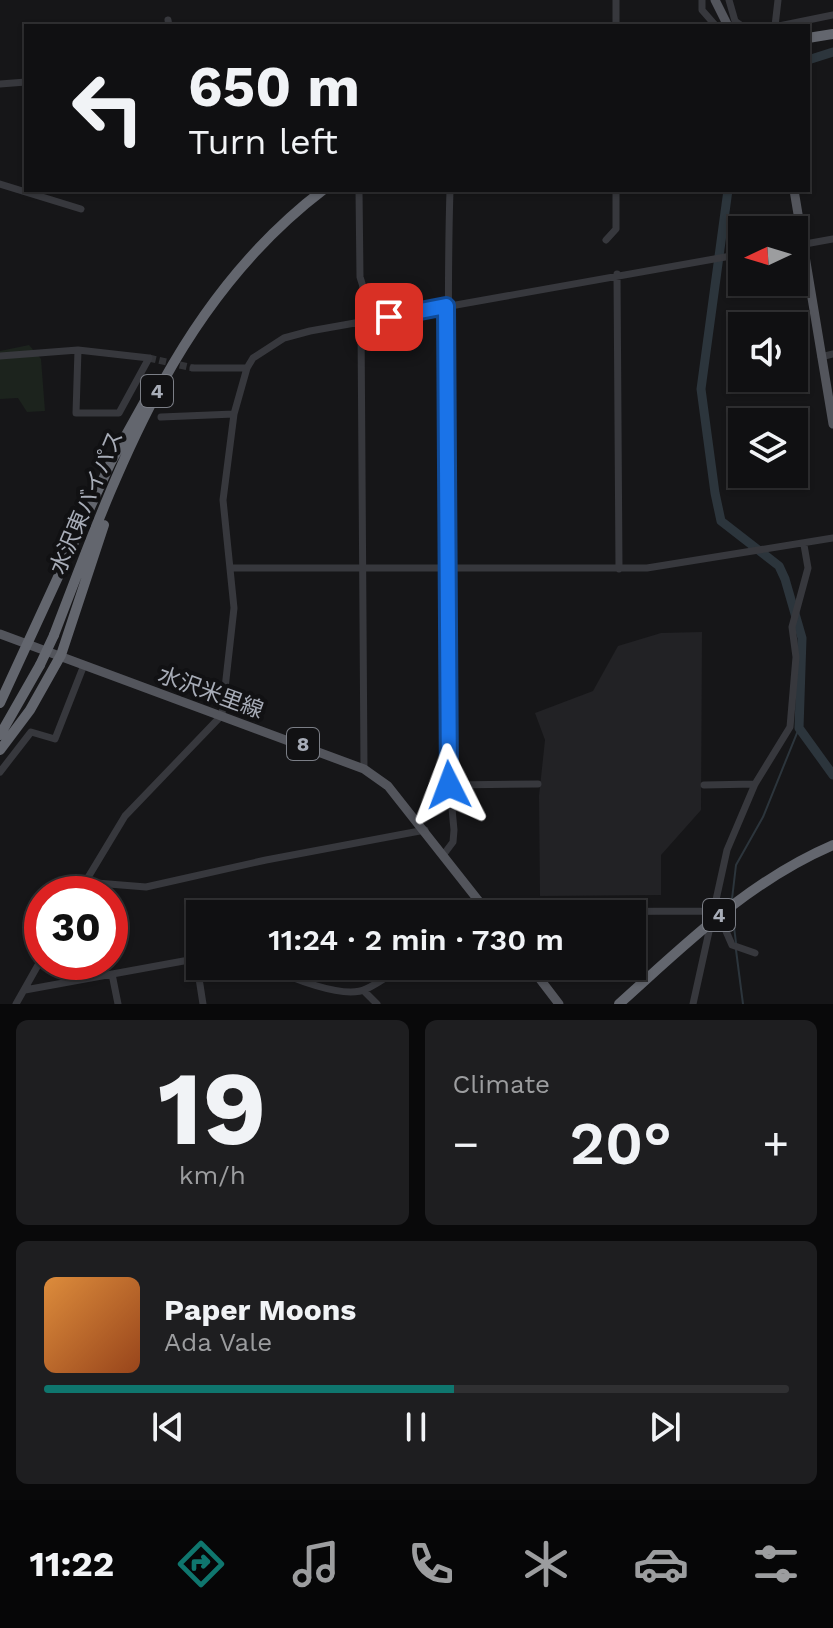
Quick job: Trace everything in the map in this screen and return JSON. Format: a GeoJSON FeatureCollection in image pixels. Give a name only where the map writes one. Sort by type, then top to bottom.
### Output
{"type":"FeatureCollection","features":[{"type":"Feature","properties":{"kind":"highway"},"geometry":{"type":"LineString","coordinates":[[810,38],[833,34]]}},
{"type":"Feature","properties":{"kind":"highway","name":"水沢東バイパス"},"geometry":{"type":"LineString","coordinates":[[0,735],[40,665],[135,437],[189,332],[248,257],[321,192]]}},
{"type":"Feature","properties":{"kind":"highway"},"geometry":{"type":"LineString","coordinates":[[0,703],[111,462],[189,332]]}},
{"type":"Feature","properties":{"kind":"highway"},"geometry":{"type":"LineString","coordinates":[[0,750],[30,710],[61,655],[135,437]]}},
{"type":"Feature","properties":{"kind":"highway","name":"4"},"geometry":{"type":"LineString","coordinates":[[619,1004],[715,916],[763,881],[833,845]]}},
{"type":"Feature","properties":{"kind":"main road"},"geometry":{"type":"LineString","coordinates":[[715,0],[727,24]]}},
{"type":"Feature","properties":{"kind":"main road"},"geometry":{"type":"LineString","coordinates":[[794,192],[796,216]]}},
{"type":"Feature","properties":{"kind":"main road"},"geometry":{"type":"LineString","coordinates":[[808,294],[833,424]]}},
{"type":"Feature","properties":{"kind":"main road","name":"水沢米里線"},"geometry":{"type":"LineString","coordinates":[[0,634],[364,769],[388,786],[478,900]]}},
{"type":"Feature","properties":{"kind":"main road"},"geometry":{"type":"LineString","coordinates":[[541,980],[559,1004]]}},
{"type":"Feature","properties":{"kind":"street"},"geometry":{"type":"LineString","coordinates":[[616,0],[616,24]]}},
{"type":"Feature","properties":{"kind":"street"},"geometry":{"type":"LineString","coordinates":[[702,0],[702,10],[714,24]]}},
{"type":"Feature","properties":{"kind":"street"},"geometry":{"type":"LineString","coordinates":[[729,0],[735,21],[739,24]]}},
{"type":"Feature","properties":{"kind":"street"},"geometry":{"type":"LineString","coordinates":[[777,24],[778,0]]}},
{"type":"Feature","properties":{"kind":"street"},"geometry":{"type":"LineString","coordinates":[[787,24],[833,15]]}},
{"type":"Feature","properties":{"kind":"street"},"geometry":{"type":"LineString","coordinates":[[0,84],[24,82]]}},
{"type":"Feature","properties":{"kind":"street"},"geometry":{"type":"LineString","coordinates":[[0,184],[24,191]]}},
{"type":"Feature","properties":{"kind":"street"},"geometry":{"type":"LineString","coordinates":[[26,192],[81,209]]}},
{"type":"Feature","properties":{"kind":"street"},"geometry":{"type":"LineString","coordinates":[[359,192],[360,277],[364,289],[361,322],[364,769]]}},
{"type":"Feature","properties":{"kind":"street"},"geometry":{"type":"LineString","coordinates":[[444,854],[453,842],[454,830],[449,785],[446,306],[450,192]]}},
{"type":"Feature","properties":{"kind":"street"},"geometry":{"type":"LineString","coordinates":[[606,240],[616,229],[616,192]]}},
{"type":"Feature","properties":{"kind":"street"},"geometry":{"type":"LineString","coordinates":[[808,244],[833,239]]}},
{"type":"Feature","properties":{"kind":"street"},"geometry":{"type":"LineString","coordinates":[[88,876],[125,816],[222,715],[232,648],[232,568],[223,500],[234,414],[247,368],[260,351],[284,338],[361,322],[728,255]]}},
{"type":"Feature","properties":{"kind":"street"},"geometry":{"type":"LineString","coordinates":[[617,274],[619,569]]}},
{"type":"Feature","properties":{"kind":"street"},"geometry":{"type":"LineString","coordinates":[[0,356],[78,350],[149,358],[119,413],[76,413],[78,350]]}},
{"type":"Feature","properties":{"kind":"street"},"geometry":{"type":"LineString","coordinates":[[821,357],[833,354]]}},
{"type":"Feature","properties":{"kind":"street"},"geometry":{"type":"LineString","coordinates":[[193,368],[247,368]]}},
{"type":"Feature","properties":{"kind":"street"},"geometry":{"type":"LineString","coordinates":[[161,417],[234,414]]}},
{"type":"Feature","properties":{"kind":"street"},"geometry":{"type":"LineString","coordinates":[[232,568],[619,569],[694,562],[833,538]]}},
{"type":"Feature","properties":{"kind":"street"},"geometry":{"type":"LineString","coordinates":[[693,1004],[715,916],[727,850],[755,784],[790,727],[796,657],[794,624],[808,568],[804,545]]}},
{"type":"Feature","properties":{"kind":"street"},"geometry":{"type":"LineString","coordinates":[[0,772],[31,732],[55,739],[84,665]]}},
{"type":"Feature","properties":{"kind":"street"},"geometry":{"type":"LineString","coordinates":[[449,785],[538,784]]}},
{"type":"Feature","properties":{"kind":"street"},"geometry":{"type":"LineString","coordinates":[[704,785],[755,784]]}},
{"type":"Feature","properties":{"kind":"street"},"geometry":{"type":"LineString","coordinates":[[128,886],[146,887],[266,860],[425,830]]}},
{"type":"Feature","properties":{"kind":"street"},"geometry":{"type":"LineString","coordinates":[[646,915],[715,916]]}},
{"type":"Feature","properties":{"kind":"street"},"geometry":{"type":"LineString","coordinates":[[715,916],[732,945],[755,953]]}},
{"type":"Feature","properties":{"kind":"street"},"geometry":{"type":"LineString","coordinates":[[128,971],[186,961]]}},
{"type":"Feature","properties":{"kind":"street"},"geometry":{"type":"LineString","coordinates":[[16,1004],[30,980]]}},
{"type":"Feature","properties":{"kind":"street"},"geometry":{"type":"LineString","coordinates":[[25,990],[79,980]]}},
{"type":"Feature","properties":{"kind":"street"},"geometry":{"type":"LineString","coordinates":[[113,980],[118,1004]]}},
{"type":"Feature","properties":{"kind":"street"},"geometry":{"type":"LineString","coordinates":[[200,980],[203,1004]]}},
{"type":"Feature","properties":{"kind":"street"},"geometry":{"type":"LineString","coordinates":[[303,980],[323,988],[364,991],[380,980]]}},
{"type":"Feature","properties":{"kind":"street"},"geometry":{"type":"LineString","coordinates":[[364,991],[377,1004]]}},
{"type":"Feature","properties":{"kind":"shaded area"},"geometry":{"type":"Polygon","coordinates":[[[29,345],[41,359],[45,411],[27,412],[18,398],[0,399],[0,351],[29,345]]]}},
{"type":"Feature","properties":{"kind":"shaded area"},"geometry":{"type":"Polygon","coordinates":[[[702,632],[701,810],[661,855],[661,895],[540,896],[539,796],[545,740],[535,713],[593,691],[618,646],[661,633],[702,632]]]}},
{"type":"Feature","properties":{"kind":"waterway"},"geometry":{"type":"LineString","coordinates":[[810,59],[833,52]]}},
{"type":"Feature","properties":{"kind":"waterway"},"geometry":{"type":"LineString","coordinates":[[728,192],[701,389],[715,493],[721,521],[779,566],[785,579],[802,638],[799,728],[833,775]]}},
{"type":"Feature","properties":{"kind":"waterway"},"geometry":{"type":"LineString","coordinates":[[732,899],[736,865],[763,817],[799,728]]}},
{"type":"Feature","properties":{"kind":"waterway"},"geometry":{"type":"LineString","coordinates":[[732,910],[736,943]]}},
{"type":"Feature","properties":{"kind":"waterway"},"geometry":{"type":"LineString","coordinates":[[736,950],[743,1004]]}},
{"type":"Feature","properties":{"kind":"tunnel"},"geometry":{"type":"LineString","coordinates":[[149,358],[193,368]]}},
{"type":"Feature","properties":{"kind":"route"},"geometry":{"type":"LineString","coordinates":[[389,317],[446,306],[449,785]]}}]}
